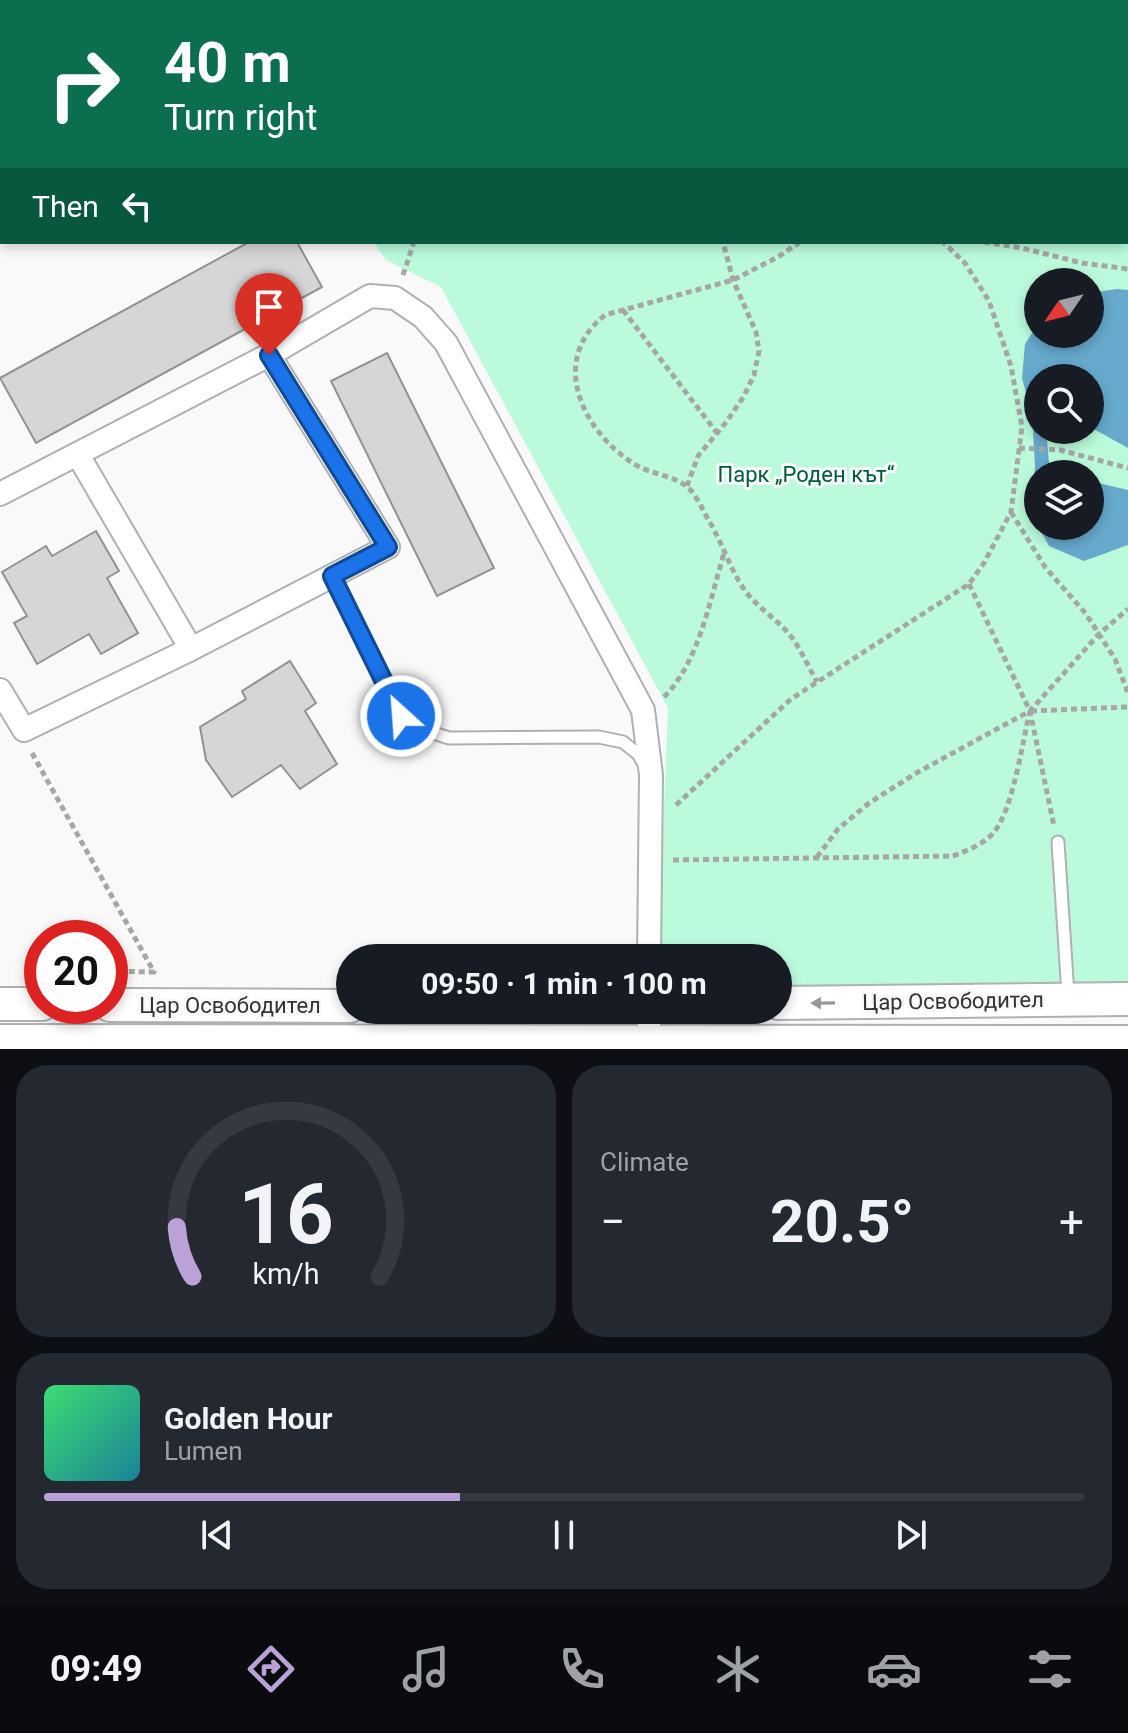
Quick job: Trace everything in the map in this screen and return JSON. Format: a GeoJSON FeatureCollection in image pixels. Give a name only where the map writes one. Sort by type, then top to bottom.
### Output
{"type":"FeatureCollection","features":[{"type":"Feature","properties":{"kind":"street"},"geometry":{"type":"LineString","coordinates":[[0,494],[269,355],[370,296],[395,298],[423,317],[446,343],[643,710],[651,775],[649,944]]}},
{"type":"Feature","properties":{"kind":"street"},"geometry":{"type":"LineString","coordinates":[[0,690],[24,730],[191,649],[388,547],[269,355]]}},
{"type":"Feature","properties":{"kind":"street"},"geometry":{"type":"LineString","coordinates":[[78,455],[191,649]]}},
{"type":"Feature","properties":{"kind":"street","name":"Цар Освободител"},"geometry":{"type":"LineString","coordinates":[[792,1003],[1128,999]]}},
{"type":"Feature","properties":{"kind":"street"},"geometry":{"type":"LineString","coordinates":[[0,1004],[24,1004]]}},
{"type":"Feature","properties":{"kind":"street","name":"Цар Освободител"},"geometry":{"type":"LineString","coordinates":[[128,1005],[336,1006]]}},
{"type":"Feature","properties":{"kind":"street","name":"Цар Освободител"},"geometry":{"type":"LineString","coordinates":[[0,1041],[649,1033],[1107,1044]]}},
{"type":"Feature","properties":{"kind":"lane"},"geometry":{"type":"LineString","coordinates":[[332,576],[401,716],[411,723],[449,738],[599,737],[623,742],[638,754],[651,775]]}},
{"type":"Feature","properties":{"kind":"lane"},"geometry":{"type":"LineString","coordinates":[[1058,842],[1069,1000]]}},
{"type":"Feature","properties":{"kind":"path"},"geometry":{"type":"LineString","coordinates":[[395,298],[413,244]]}},
{"type":"Feature","properties":{"kind":"path"},"geometry":{"type":"LineString","coordinates":[[687,486],[698,456],[744,396],[754,375],[759,351],[756,332],[733,280],[724,244]]}},
{"type":"Feature","properties":{"kind":"path"},"geometry":{"type":"LineString","coordinates":[[797,244],[733,280],[605,315],[590,327],[579,348],[574,377],[588,417],[608,443],[636,465],[687,486],[745,590],[793,639],[817,682]]}},
{"type":"Feature","properties":{"kind":"path"},"geometry":{"type":"LineString","coordinates":[[651,826],[791,699],[969,584],[1011,512],[1022,427],[1011,366],[989,301],[965,263],[945,244]]}},
{"type":"Feature","properties":{"kind":"path"},"geometry":{"type":"LineString","coordinates":[[997,244],[1082,263],[1128,269]]}},
{"type":"Feature","properties":{"kind":"path"},"geometry":{"type":"LineString","coordinates":[[623,310],[717,433]]}},
{"type":"Feature","properties":{"kind":"path"},"geometry":{"type":"LineString","coordinates":[[1019,448],[1051,449],[1128,468]]}},
{"type":"Feature","properties":{"kind":"path"},"geometry":{"type":"LineString","coordinates":[[1011,512],[1045,567],[1086,614],[1099,634],[1115,659],[1128,693]]}},
{"type":"Feature","properties":{"kind":"path"},"geometry":{"type":"LineString","coordinates":[[643,710],[663,699],[680,681],[691,659],[725,550]]}},
{"type":"Feature","properties":{"kind":"path"},"geometry":{"type":"LineString","coordinates":[[969,584],[1030,711],[1058,842]]}},
{"type":"Feature","properties":{"kind":"path"},"geometry":{"type":"LineString","coordinates":[[816,858],[838,829],[869,803],[918,772],[1030,711],[1099,634],[1128,609]]}},
{"type":"Feature","properties":{"kind":"path"},"geometry":{"type":"LineString","coordinates":[[1030,711],[1128,707]]}},
{"type":"Feature","properties":{"kind":"path"},"geometry":{"type":"LineString","coordinates":[[650,860],[953,856],[976,847],[995,832],[1007,806],[1030,711]]}},
{"type":"Feature","properties":{"kind":"path"},"geometry":{"type":"LineString","coordinates":[[24,730],[28,746],[125,920]]}},
{"type":"Feature","properties":{"kind":"path"},"geometry":{"type":"LineString","coordinates":[[128,925],[154,972],[128,971]]}},
{"type":"Feature","properties":{"kind":"green space","name":"Парк „Роден кът“"},"geometry":{"type":"Polygon","coordinates":[[[375,244],[1128,244],[1128,987],[792,991],[792,944],[659,944],[668,708],[441,287],[386,260],[375,244]]]}},
{"type":"Feature","properties":{"kind":"water"},"geometry":{"type":"Polygon","coordinates":[[[1128,290],[1128,448],[1104,435],[1104,364],[1024,364],[1024,385],[1022,378],[1025,348],[1104,348],[1104,291],[1128,290]]]}},
{"type":"Feature","properties":{"kind":"water"},"geometry":{"type":"Polygon","coordinates":[[[1034,444],[1047,444],[1049,460],[1035,460],[1034,444]]]}},
{"type":"Feature","properties":{"kind":"water"},"geometry":{"type":"Polygon","coordinates":[[[1104,484],[1128,490],[1128,545],[1084,561],[1049,546],[1046,540],[1104,540],[1104,484]]]}},
{"type":"Feature","properties":{"kind":"building"},"geometry":{"type":"Polygon","coordinates":[[[245,244],[298,244],[322,287],[36,443],[0,378],[245,244]]]}},
{"type":"Feature","properties":{"kind":"building"},"geometry":{"type":"Polygon","coordinates":[[[387,353],[494,568],[437,596],[331,381],[387,353]]]}},
{"type":"Feature","properties":{"kind":"building"},"geometry":{"type":"Polygon","coordinates":[[[96,531],[119,571],[107,578],[138,633],[101,654],[89,634],[37,664],[14,623],[27,616],[2,572],[46,546],[52,556],[96,531]]]}},
{"type":"Feature","properties":{"kind":"building"},"geometry":{"type":"Polygon","coordinates":[[[290,661],[316,703],[305,711],[337,764],[300,789],[281,765],[232,797],[206,760],[200,727],[246,699],[242,691],[290,661]]]}},
{"type":"Feature","properties":{"kind":"route"},"geometry":{"type":"LineString","coordinates":[[269,355],[388,547],[332,576],[401,716]]}}]}
